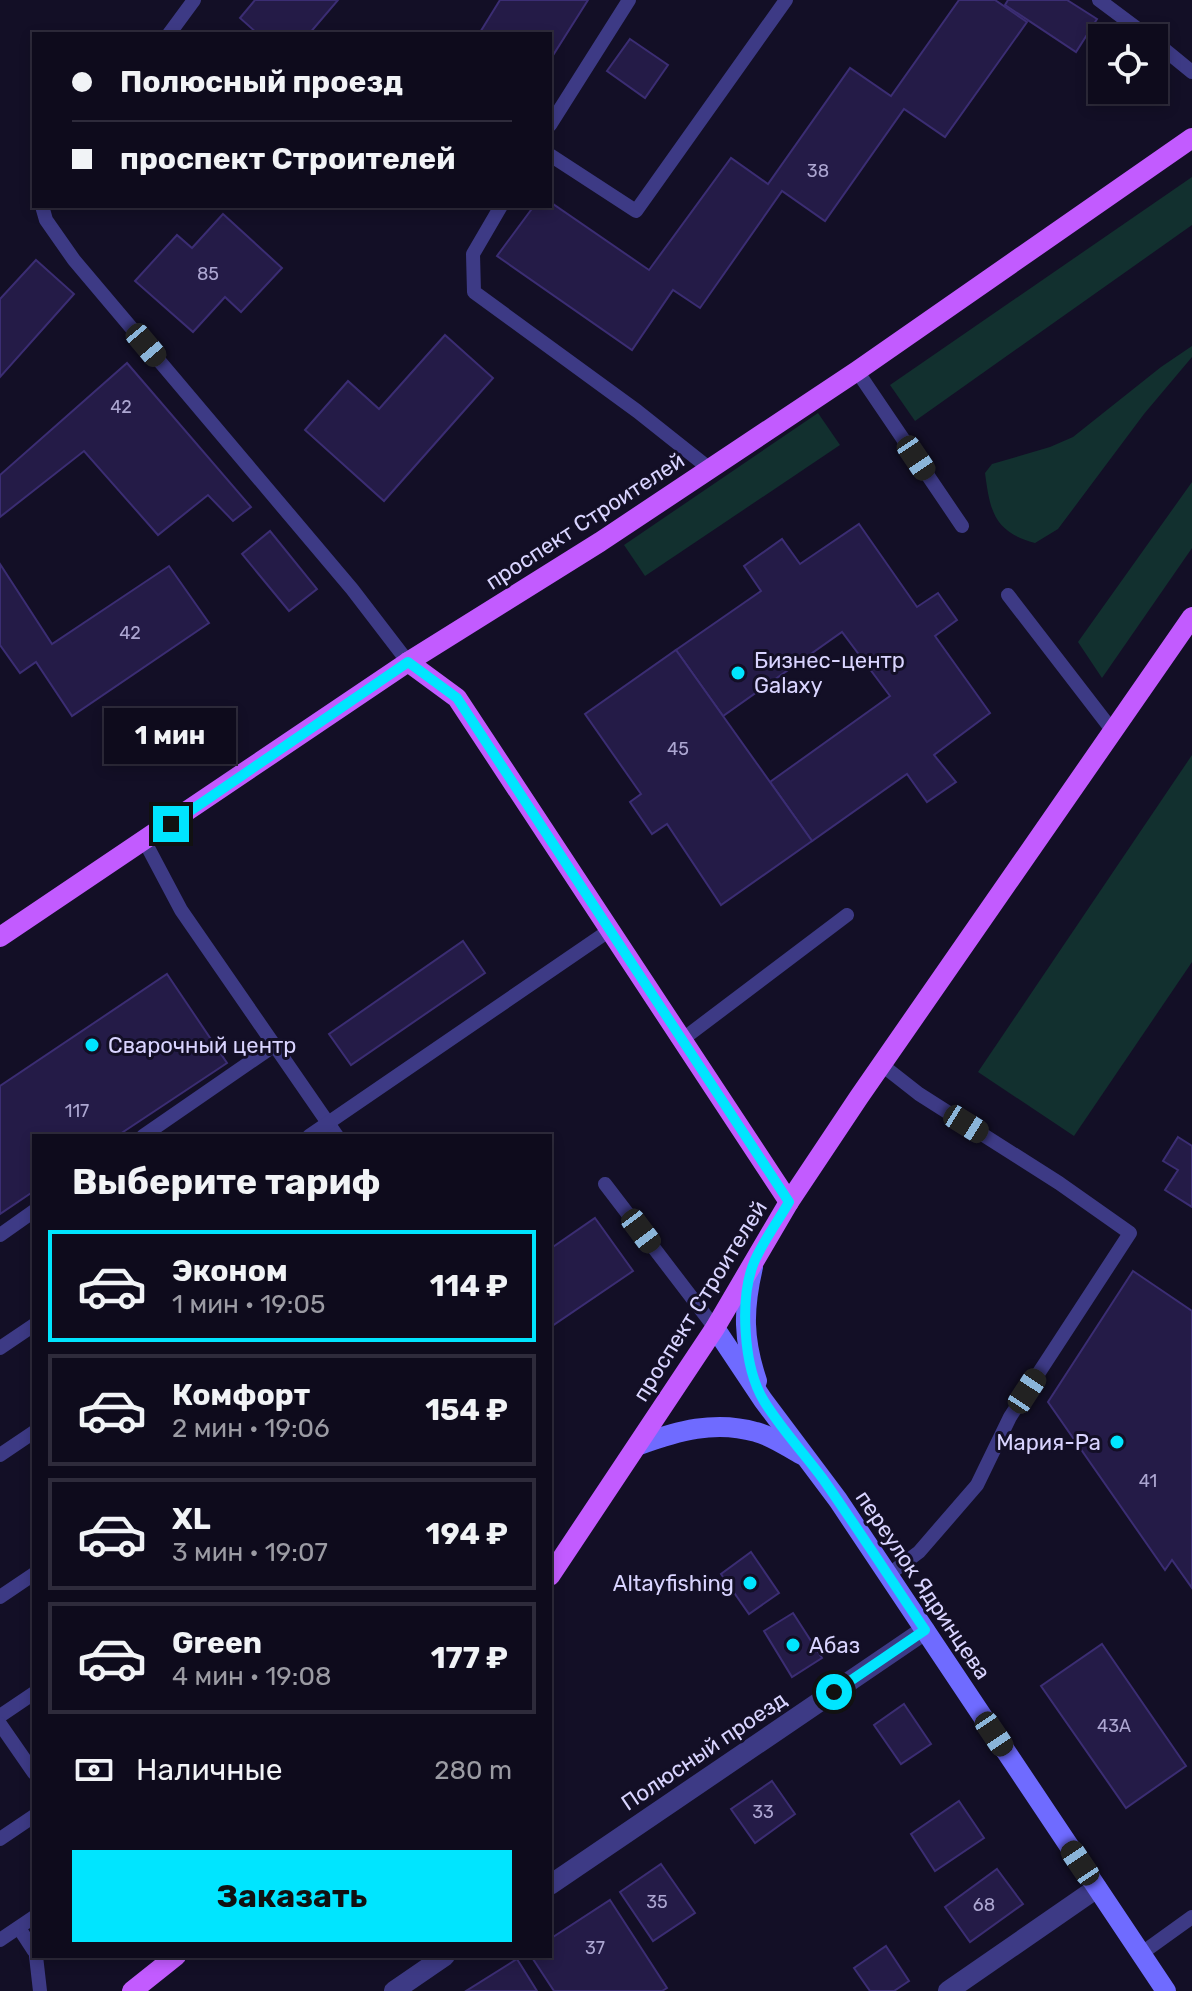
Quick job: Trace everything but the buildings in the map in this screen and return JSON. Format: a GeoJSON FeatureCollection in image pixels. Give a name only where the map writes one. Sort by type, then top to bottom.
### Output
{"type":"FeatureCollection","features":[{"type":"Feature","properties":{"kind":"main road","name":"проспект Строителей"},"geometry":{"type":"LineString","coordinates":[[0,937],[408,662],[600,542],[857,371],[1192,138]]}},
{"type":"Feature","properties":{"kind":"main road","name":"проспект Строителей"},"geometry":{"type":"LineString","coordinates":[[552,1573],[715,1328],[789,1202],[1192,617]]}},
{"type":"Feature","properties":{"kind":"main road"},"geometry":{"type":"LineString","coordinates":[[408,662],[457,698],[789,1202]]}},
{"type":"Feature","properties":{"kind":"main road"},"geometry":{"type":"LineString","coordinates":[[132,1991],[173,1958]]}},
{"type":"Feature","properties":{"kind":"street"},"geometry":{"type":"LineString","coordinates":[[754,1261],[745,1303],[746,1339],[763,1400]]}},
{"type":"Feature","properties":{"kind":"street","name":"переулок Ядринцева"},"geometry":{"type":"LineString","coordinates":[[715,1328],[888,1575],[1166,1991]]}},
{"type":"Feature","properties":{"kind":"street"},"geometry":{"type":"LineString","coordinates":[[639,1445],[682,1429],[717,1426],[757,1432],[808,1458]]}},
{"type":"Feature","properties":{"kind":"street","name":"Полюсный проезд"},"geometry":{"type":"LineString","coordinates":[[552,1884],[925,1630]]}},
{"type":"Feature","properties":{"kind":"street"},"geometry":{"type":"LineString","coordinates":[[948,1991],[1097,1888]]}},
{"type":"Feature","properties":{"kind":"street"},"geometry":{"type":"LineString","coordinates":[[394,1991],[442,1958]]}},
{"type":"Feature","properties":{"kind":"lane"},"geometry":{"type":"LineString","coordinates":[[170,32],[194,0]]}},
{"type":"Feature","properties":{"kind":"lane"},"geometry":{"type":"LineString","coordinates":[[552,122],[629,0]]}},
{"type":"Feature","properties":{"kind":"lane"},"geometry":{"type":"LineString","coordinates":[[552,156],[636,211],[786,0]]}},
{"type":"Feature","properties":{"kind":"lane"},"geometry":{"type":"LineString","coordinates":[[1099,0],[1131,24]]}},
{"type":"Feature","properties":{"kind":"lane"},"geometry":{"type":"LineString","coordinates":[[1168,53],[1192,72]]}},
{"type":"Feature","properties":{"kind":"lane"},"geometry":{"type":"LineString","coordinates":[[43,208],[46,220],[74,260],[352,589],[408,662]]}},
{"type":"Feature","properties":{"kind":"lane"},"geometry":{"type":"LineString","coordinates":[[500,208],[473,254],[474,292],[637,411],[710,469]]}},
{"type":"Feature","properties":{"kind":"lane"},"geometry":{"type":"LineString","coordinates":[[857,371],[962,526]]}},
{"type":"Feature","properties":{"kind":"lane"},"geometry":{"type":"LineString","coordinates":[[1008,595],[1112,730]]}},
{"type":"Feature","properties":{"kind":"lane"},"geometry":{"type":"LineString","coordinates":[[145,842],[181,910],[336,1134]]}},
{"type":"Feature","properties":{"kind":"lane"},"geometry":{"type":"LineString","coordinates":[[683,1039],[847,915]]}},
{"type":"Feature","properties":{"kind":"lane"},"geometry":{"type":"LineString","coordinates":[[312,1134],[610,930]]}},
{"type":"Feature","properties":{"kind":"lane"},"geometry":{"type":"LineString","coordinates":[[146,1134],[275,1045]]}},
{"type":"Feature","properties":{"kind":"lane"},"geometry":{"type":"LineString","coordinates":[[882,1065],[919,1094],[1059,1183],[1130,1233],[1010,1417],[977,1485],[919,1552],[888,1575]]}},
{"type":"Feature","properties":{"kind":"lane"},"geometry":{"type":"LineString","coordinates":[[605,1184],[715,1328]]}},
{"type":"Feature","properties":{"kind":"lane"},"geometry":{"type":"LineString","coordinates":[[0,1235],[32,1212]]}},
{"type":"Feature","properties":{"kind":"lane"},"geometry":{"type":"LineString","coordinates":[[0,1348],[32,1326]]}},
{"type":"Feature","properties":{"kind":"lane"},"geometry":{"type":"LineString","coordinates":[[0,1455],[32,1433]]}},
{"type":"Feature","properties":{"kind":"lane"},"geometry":{"type":"LineString","coordinates":[[0,1597],[32,1575]]}},
{"type":"Feature","properties":{"kind":"lane"},"geometry":{"type":"LineString","coordinates":[[0,1716],[32,1694]]}},
{"type":"Feature","properties":{"kind":"lane"},"geometry":{"type":"LineString","coordinates":[[0,1724],[32,1770]]}},
{"type":"Feature","properties":{"kind":"lane"},"geometry":{"type":"LineString","coordinates":[[0,1839],[32,1817]]}},
{"type":"Feature","properties":{"kind":"lane"},"geometry":{"type":"LineString","coordinates":[[1142,1953],[1192,1917]]}},
{"type":"Feature","properties":{"kind":"lane"},"geometry":{"type":"LineString","coordinates":[[0,1940],[32,1918]]}},
{"type":"Feature","properties":{"kind":"lane"},"geometry":{"type":"LineString","coordinates":[[19,1928],[32,1949]]}},
{"type":"Feature","properties":{"kind":"lane"},"geometry":{"type":"LineString","coordinates":[[36,1958],[40,1991]]}},
{"type":"Feature","properties":{"kind":"green space"},"geometry":{"type":"Polygon","coordinates":[[[1192,177],[1192,225],[915,421],[890,385],[1192,177]]]}},
{"type":"Feature","properties":{"kind":"green space"},"geometry":{"type":"Polygon","coordinates":[[[1192,346],[1192,357],[1144,414],[1058,529],[1035,543],[1002,526],[992,509],[987,486],[985,473],[992,464],[1073,437],[1192,346]]]}},
{"type":"Feature","properties":{"kind":"green space"},"geometry":{"type":"Polygon","coordinates":[[[818,413],[840,445],[645,576],[624,545],[818,413]]]}},
{"type":"Feature","properties":{"kind":"green space"},"geometry":{"type":"Polygon","coordinates":[[[1192,482],[1192,548],[1102,678],[1078,642],[1192,482]]]}},
{"type":"Feature","properties":{"kind":"green space"},"geometry":{"type":"Polygon","coordinates":[[[1192,755],[1192,962],[1074,1136],[978,1072],[1192,755]]]}},
{"type":"Feature","properties":{"kind":"place","name":"Бизнес-центр Galaxy"},"geometry":{"type":"Point","coordinates":[738,673]}},
{"type":"Feature","properties":{"kind":"place","name":"Сварочный центр"},"geometry":{"type":"Point","coordinates":[92,1045]}},
{"type":"Feature","properties":{"kind":"place","name":"Мария-Ра"},"geometry":{"type":"Point","coordinates":[1117,1442]}},
{"type":"Feature","properties":{"kind":"place","name":"Altayfishing"},"geometry":{"type":"Point","coordinates":[750,1583]}},
{"type":"Feature","properties":{"kind":"place","name":"Абаз"},"geometry":{"type":"Point","coordinates":[793,1645]}},
{"type":"Feature","properties":{"kind":"route"},"geometry":{"type":"LineString","coordinates":[[171,824],[408,662],[457,698],[789,1202],[754,1261],[749,1282],[745,1303],[746,1339],[752,1366],[763,1400],[838,1500],[925,1630],[834,1692]]}}]}
